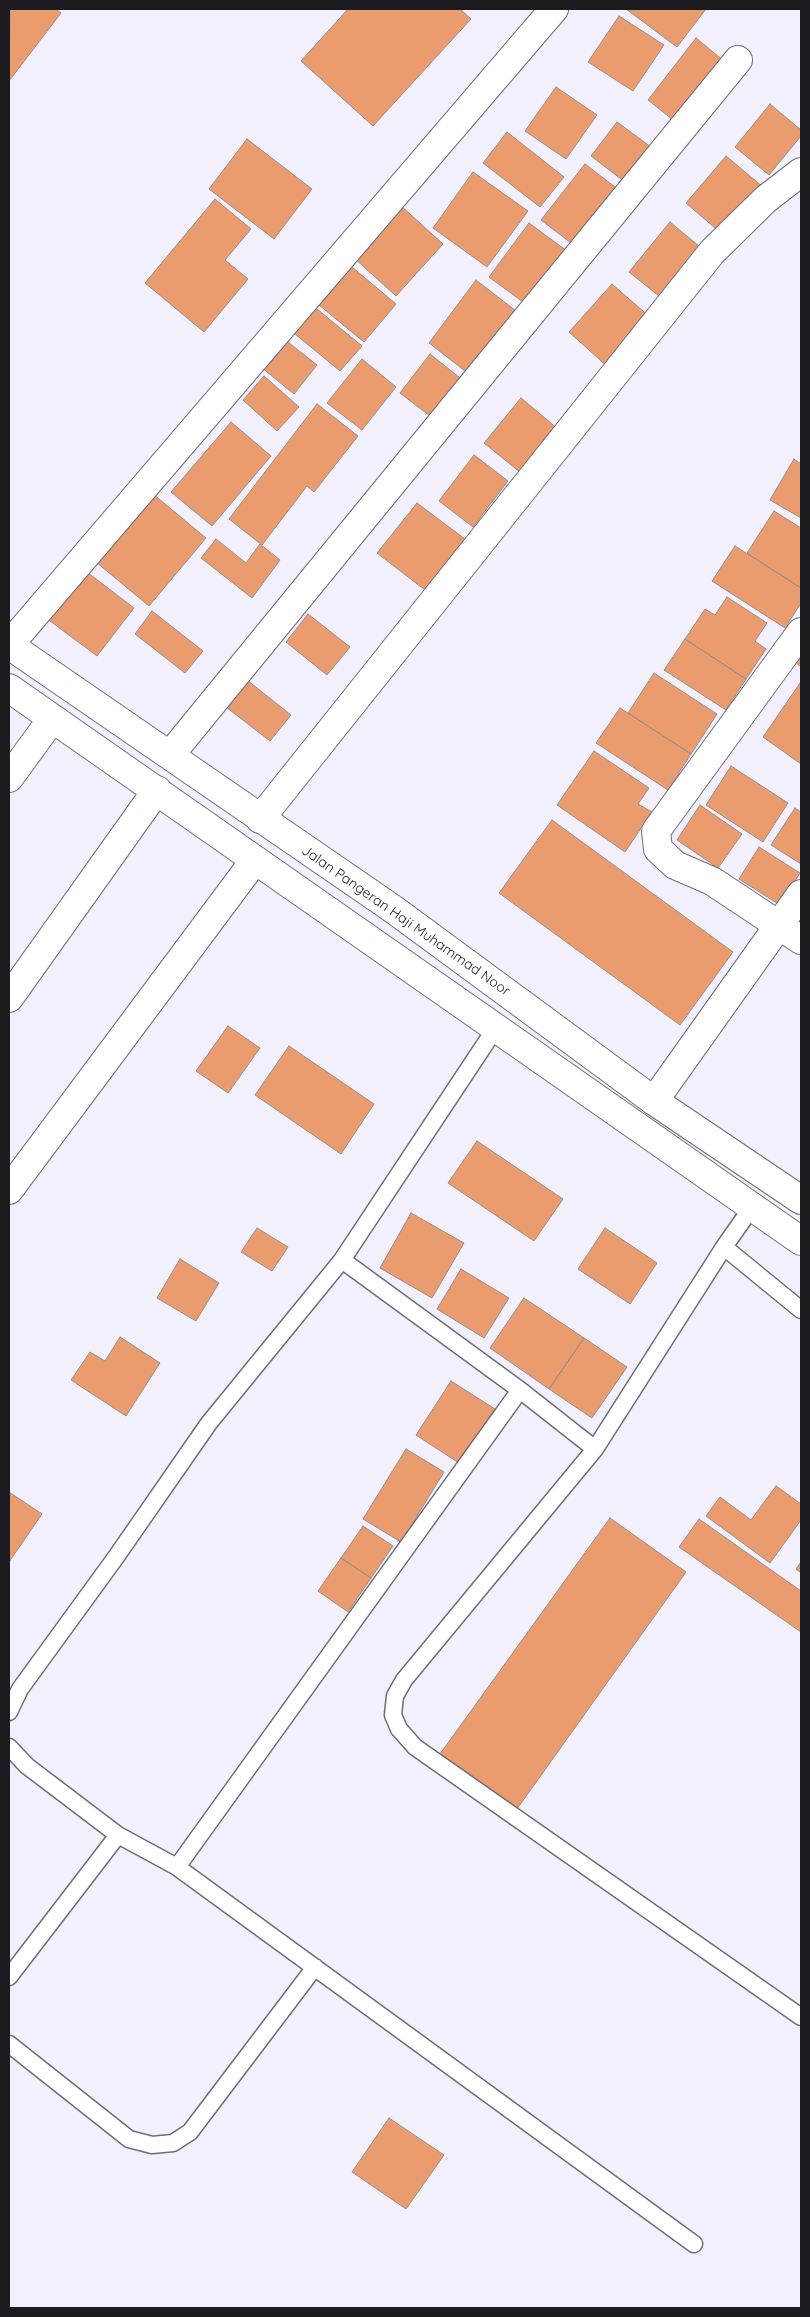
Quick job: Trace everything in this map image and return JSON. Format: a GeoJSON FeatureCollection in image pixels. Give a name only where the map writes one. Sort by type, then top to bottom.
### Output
{"type":"FeatureCollection","features":[{"type":"Feature","properties":{"kind":"street"},"geometry":{"type":"LineString","coordinates":[[9,645],[554,9]]}},
{"type":"Feature","properties":{"kind":"street"},"geometry":{"type":"LineString","coordinates":[[170,755],[738,60]]}},
{"type":"Feature","properties":{"kind":"street"},"geometry":{"type":"LineString","coordinates":[[260,818],[712,252],[766,199],[801,172]]}},
{"type":"Feature","properties":{"kind":"street"},"geometry":{"type":"LineString","coordinates":[[801,632],[656,831],[658,849],[675,865],[712,881],[780,924],[801,940]]}},
{"type":"Feature","properties":{"kind":"street","name":"Jalan Pangeran Haji Muhammad Noor"},"geometry":{"type":"LineString","coordinates":[[9,645],[393,909],[654,1101],[801,1200]]}},
{"type":"Feature","properties":{"kind":"street"},"geometry":{"type":"LineString","coordinates":[[9,688],[801,1241]]}},
{"type":"Feature","properties":{"kind":"street"},"geometry":{"type":"LineString","coordinates":[[9,778],[52,719]]}},
{"type":"Feature","properties":{"kind":"street"},"geometry":{"type":"LineString","coordinates":[[9,998],[157,790]]}},
{"type":"Feature","properties":{"kind":"street"},"geometry":{"type":"LineString","coordinates":[[9,1190],[255,860]]}},
{"type":"Feature","properties":{"kind":"street"},"geometry":{"type":"LineString","coordinates":[[654,1101],[801,894]]}},
{"type":"Feature","properties":{"kind":"street"},"geometry":{"type":"LineString","coordinates":[[375,943],[393,909]]}},
{"type":"Feature","properties":{"kind":"lane"},"geometry":{"type":"LineString","coordinates":[[9,1712],[20,1689],[116,1557],[209,1423],[342,1260],[495,1029]]}},
{"type":"Feature","properties":{"kind":"lane"},"geometry":{"type":"LineString","coordinates":[[752,1207],[724,1247],[595,1449],[404,1680],[395,1696],[393,1715],[399,1729],[415,1747],[801,2017]]}},
{"type":"Feature","properties":{"kind":"lane"},"geometry":{"type":"LineString","coordinates":[[724,1247],[801,1310]]}},
{"type":"Feature","properties":{"kind":"lane"},"geometry":{"type":"LineString","coordinates":[[342,1260],[520,1390],[595,1449]]}},
{"type":"Feature","properties":{"kind":"lane"},"geometry":{"type":"LineString","coordinates":[[177,1868],[520,1390]]}},
{"type":"Feature","properties":{"kind":"lane"},"geometry":{"type":"LineString","coordinates":[[9,1747],[27,1766],[118,1835],[177,1868],[694,2244]]}},
{"type":"Feature","properties":{"kind":"lane"},"geometry":{"type":"LineString","coordinates":[[9,1976],[118,1835]]}},
{"type":"Feature","properties":{"kind":"lane"},"geometry":{"type":"LineString","coordinates":[[9,2044],[129,2139],[152,2145],[172,2143],[190,2132],[315,1968]]}},
{"type":"Feature","properties":{"kind":"building"},"geometry":{"type":"Polygon","coordinates":[[[10,9],[56,9],[61,13],[9,81],[10,9]]]}},
{"type":"Feature","properties":{"kind":"building"},"geometry":{"type":"Polygon","coordinates":[[[348,9],[460,9],[471,19],[373,126],[301,61],[348,9]]]}},
{"type":"Feature","properties":{"kind":"building"},"geometry":{"type":"Polygon","coordinates":[[[626,9],[706,9],[677,47],[626,9]]]}},
{"type":"Feature","properties":{"kind":"building"},"geometry":{"type":"Polygon","coordinates":[[[619,16],[664,45],[633,91],[588,62],[619,16]]]}},
{"type":"Feature","properties":{"kind":"building"},"geometry":{"type":"Polygon","coordinates":[[[696,38],[724,61],[677,123],[648,100],[696,38]]]}},
{"type":"Feature","properties":{"kind":"building"},"geometry":{"type":"Polygon","coordinates":[[[556,87],[597,115],[566,159],[525,131],[556,87]]]}},
{"type":"Feature","properties":{"kind":"building"},"geometry":{"type":"Polygon","coordinates":[[[770,104],[801,130],[801,136],[769,175],[735,147],[770,104]]]}},
{"type":"Feature","properties":{"kind":"building"},"geometry":{"type":"Polygon","coordinates":[[[617,122],[651,147],[625,182],[591,156],[617,122]]]}},
{"type":"Feature","properties":{"kind":"building"},"geometry":{"type":"Polygon","coordinates":[[[507,132],[564,177],[540,207],[483,163],[507,132]]]}},
{"type":"Feature","properties":{"kind":"building"},"geometry":{"type":"Polygon","coordinates":[[[247,139],[312,189],[274,239],[209,189],[247,139]]]}},
{"type":"Feature","properties":{"kind":"building"},"geometry":{"type":"Polygon","coordinates":[[[726,156],[763,187],[722,234],[686,203],[726,156]]]}},
{"type":"Feature","properties":{"kind":"building"},"geometry":{"type":"Polygon","coordinates":[[[585,164],[619,190],[575,246],[541,220],[585,164]]]}},
{"type":"Feature","properties":{"kind":"building"},"geometry":{"type":"Polygon","coordinates":[[[473,172],[528,211],[487,267],[433,228],[473,172]]]}},
{"type":"Feature","properties":{"kind":"building"},"geometry":{"type":"Polygon","coordinates":[[[215,199],[251,229],[225,260],[248,279],[204,332],[145,283],[215,199]]]}},
{"type":"Feature","properties":{"kind":"building"},"geometry":{"type":"Polygon","coordinates":[[[400,205],[443,244],[396,296],[353,257],[400,205]]]}},
{"type":"Feature","properties":{"kind":"building"},"geometry":{"type":"Polygon","coordinates":[[[670,222],[705,251],[664,300],[629,272],[670,222]]]}},
{"type":"Feature","properties":{"kind":"building"},"geometry":{"type":"Polygon","coordinates":[[[529,223],[571,254],[531,308],[489,277],[529,223]]]}},
{"type":"Feature","properties":{"kind":"building"},"geometry":{"type":"Polygon","coordinates":[[[352,267],[396,304],[364,342],[319,305],[352,267]]]}},
{"type":"Feature","properties":{"kind":"building"},"geometry":{"type":"Polygon","coordinates":[[[476,280],[516,311],[469,374],[429,343],[476,280]]]}},
{"type":"Feature","properties":{"kind":"building"},"geometry":{"type":"Polygon","coordinates":[[[612,284],[652,319],[609,368],[569,332],[612,284]]]}},
{"type":"Feature","properties":{"kind":"building"},"geometry":{"type":"Polygon","coordinates":[[[311,304],[362,346],[340,371],[289,329],[311,304]]]}},
{"type":"Feature","properties":{"kind":"building"},"geometry":{"type":"Polygon","coordinates":[[[279,335],[317,365],[294,394],[256,363],[279,335]]]}},
{"type":"Feature","properties":{"kind":"building"},"geometry":{"type":"Polygon","coordinates":[[[430,354],[460,378],[430,416],[400,393],[430,354]]]}},
{"type":"Feature","properties":{"kind":"building"},"geometry":{"type":"Polygon","coordinates":[[[362,359],[396,387],[362,430],[327,403],[362,359]]]}},
{"type":"Feature","properties":{"kind":"building"},"geometry":{"type":"Polygon","coordinates":[[[264,376],[299,407],[277,431],[243,400],[264,376]]]}},
{"type":"Feature","properties":{"kind":"building"},"geometry":{"type":"Polygon","coordinates":[[[521,398],[558,429],[521,473],[484,443],[521,398]]]}},
{"type":"Feature","properties":{"kind":"building"},"geometry":{"type":"Polygon","coordinates":[[[317,404],[358,436],[314,492],[307,486],[262,545],[229,519],[317,404]]]}},
{"type":"Feature","properties":{"kind":"building"},"geometry":{"type":"Polygon","coordinates":[[[231,422],[271,456],[212,526],[171,492],[231,422]]]}},
{"type":"Feature","properties":{"kind":"building"},"geometry":{"type":"Polygon","coordinates":[[[474,455],[508,481],[473,527],[439,501],[474,455]]]}},
{"type":"Feature","properties":{"kind":"building"},"geometry":{"type":"Polygon","coordinates":[[[794,459],[801,464],[801,518],[770,500],[794,459]]]}},
{"type":"Feature","properties":{"kind":"building"},"geometry":{"type":"Polygon","coordinates":[[[147,489],[206,538],[149,606],[90,557],[147,489]]]}},
{"type":"Feature","properties":{"kind":"building"},"geometry":{"type":"Polygon","coordinates":[[[417,503],[465,539],[425,590],[377,553],[417,503]]]}},
{"type":"Feature","properties":{"kind":"building"},"geometry":{"type":"Polygon","coordinates":[[[774,511],[801,528],[801,588],[747,553],[774,511]]]}},
{"type":"Feature","properties":{"kind":"building"},"geometry":{"type":"Polygon","coordinates":[[[216,539],[246,563],[260,544],[280,560],[252,598],[201,558],[216,539]]]}},
{"type":"Feature","properties":{"kind":"building"},"geometry":{"type":"Polygon","coordinates":[[[735,546],[801,588],[801,603],[785,628],[712,581],[735,546]]]}},
{"type":"Feature","properties":{"kind":"building"},"geometry":{"type":"Polygon","coordinates":[[[79,566],[134,608],[97,656],[42,615],[79,566]]]}},
{"type":"Feature","properties":{"kind":"building"},"geometry":{"type":"Polygon","coordinates":[[[727,597],[767,623],[755,641],[766,649],[746,679],[685,639],[705,609],[715,615],[727,597]]]}},
{"type":"Feature","properties":{"kind":"building"},"geometry":{"type":"Polygon","coordinates":[[[152,611],[203,651],[185,673],[135,634],[152,611]]]}},
{"type":"Feature","properties":{"kind":"building"},"geometry":{"type":"Polygon","coordinates":[[[308,614],[350,647],[327,675],[286,642],[308,614]]]}},
{"type":"Feature","properties":{"kind":"building"},"geometry":{"type":"Polygon","coordinates":[[[685,639],[746,679],[726,710],[664,670],[685,639]]]}},
{"type":"Feature","properties":{"kind":"building"},"geometry":{"type":"Polygon","coordinates":[[[801,652],[801,667],[794,661],[801,652]]]}},
{"type":"Feature","properties":{"kind":"building"},"geometry":{"type":"Polygon","coordinates":[[[654,673],[717,714],[691,754],[628,713],[654,673]]]}},
{"type":"Feature","properties":{"kind":"building"},"geometry":{"type":"Polygon","coordinates":[[[247,680],[291,715],[270,741],[226,707],[247,680]]]}},
{"type":"Feature","properties":{"kind":"building"},"geometry":{"type":"Polygon","coordinates":[[[801,684],[801,764],[763,737],[801,684]]]}},
{"type":"Feature","properties":{"kind":"building"},"geometry":{"type":"Polygon","coordinates":[[[620,708],[691,754],[668,790],[596,743],[620,708]]]}},
{"type":"Feature","properties":{"kind":"building"},"geometry":{"type":"Polygon","coordinates":[[[594,751],[649,788],[638,804],[652,812],[625,852],[557,805],[594,751]]]}},
{"type":"Feature","properties":{"kind":"building"},"geometry":{"type":"Polygon","coordinates":[[[731,766],[788,803],[763,842],[706,805],[731,766]]]}},
{"type":"Feature","properties":{"kind":"building"},"geometry":{"type":"Polygon","coordinates":[[[700,805],[742,834],[718,868],[677,840],[700,805]]]}},
{"type":"Feature","properties":{"kind":"building"},"geometry":{"type":"Polygon","coordinates":[[[795,808],[801,812],[801,864],[771,845],[795,808]]]}},
{"type":"Feature","properties":{"kind":"building"},"geometry":{"type":"Polygon","coordinates":[[[552,820],[733,952],[680,1025],[499,893],[552,820]]]}},
{"type":"Feature","properties":{"kind":"building"},"geometry":{"type":"Polygon","coordinates":[[[759,847],[800,873],[780,905],[739,879],[759,847]]]}},
{"type":"Feature","properties":{"kind":"building"},"geometry":{"type":"Polygon","coordinates":[[[228,1026],[260,1048],[228,1093],[196,1071],[228,1026]]]}},
{"type":"Feature","properties":{"kind":"building"},"geometry":{"type":"Polygon","coordinates":[[[289,1046],[374,1104],[341,1154],[255,1095],[289,1046]]]}},
{"type":"Feature","properties":{"kind":"building"},"geometry":{"type":"Polygon","coordinates":[[[477,1141],[563,1199],[534,1241],[448,1183],[477,1141]]]}},
{"type":"Feature","properties":{"kind":"building"},"geometry":{"type":"Polygon","coordinates":[[[411,1213],[464,1243],[432,1298],[380,1268],[411,1213]]]}},
{"type":"Feature","properties":{"kind":"building"},"geometry":{"type":"Polygon","coordinates":[[[257,1228],[288,1247],[272,1271],[241,1252],[257,1228]]]}},
{"type":"Feature","properties":{"kind":"building"},"geometry":{"type":"Polygon","coordinates":[[[605,1228],[657,1263],[630,1304],[578,1269],[605,1228]]]}},
{"type":"Feature","properties":{"kind":"building"},"geometry":{"type":"Polygon","coordinates":[[[180,1259],[219,1283],[196,1321],[157,1298],[180,1259]]]}},
{"type":"Feature","properties":{"kind":"building"},"geometry":{"type":"Polygon","coordinates":[[[461,1269],[509,1298],[484,1338],[437,1309],[461,1269]]]}},
{"type":"Feature","properties":{"kind":"building"},"geometry":{"type":"Polygon","coordinates":[[[524,1298],[584,1338],[549,1389],[490,1348],[524,1298]]]}},
{"type":"Feature","properties":{"kind":"building"},"geometry":{"type":"Polygon","coordinates":[[[120,1337],[160,1363],[126,1416],[71,1380],[90,1352],[105,1361],[120,1337]]]}},
{"type":"Feature","properties":{"kind":"building"},"geometry":{"type":"Polygon","coordinates":[[[584,1338],[627,1367],[592,1418],[549,1389],[584,1338]]]}},
{"type":"Feature","properties":{"kind":"building"},"geometry":{"type":"Polygon","coordinates":[[[451,1381],[495,1409],[459,1463],[416,1435],[451,1381]]]}},
{"type":"Feature","properties":{"kind":"building"},"geometry":{"type":"Polygon","coordinates":[[[406,1449],[444,1472],[401,1542],[363,1519],[406,1449]]]}},
{"type":"Feature","properties":{"kind":"building"},"geometry":{"type":"Polygon","coordinates":[[[776,1486],[801,1504],[801,1520],[770,1563],[706,1516],[720,1497],[751,1520],[776,1486]]]}},
{"type":"Feature","properties":{"kind":"building"},"geometry":{"type":"Polygon","coordinates":[[[9,1492],[42,1514],[9,1562],[9,1492]]]}},
{"type":"Feature","properties":{"kind":"building"},"geometry":{"type":"Polygon","coordinates":[[[610,1518],[686,1572],[517,1809],[440,1754],[610,1518]]]}},
{"type":"Feature","properties":{"kind":"building"},"geometry":{"type":"Polygon","coordinates":[[[699,1519],[801,1591],[801,1632],[679,1547],[699,1519]]]}},
{"type":"Feature","properties":{"kind":"building"},"geometry":{"type":"Polygon","coordinates":[[[363,1526],[393,1546],[371,1578],[341,1558],[363,1526]]]}},
{"type":"Feature","properties":{"kind":"building"},"geometry":{"type":"Polygon","coordinates":[[[341,1558],[371,1578],[348,1612],[318,1591],[341,1558]]]}},
{"type":"Feature","properties":{"kind":"building"},"geometry":{"type":"Polygon","coordinates":[[[801,1562],[801,1573],[796,1569],[801,1562]]]}},
{"type":"Feature","properties":{"kind":"building"},"geometry":{"type":"Polygon","coordinates":[[[389,2118],[444,2155],[406,2209],[352,2172],[389,2118]]]}}]}
